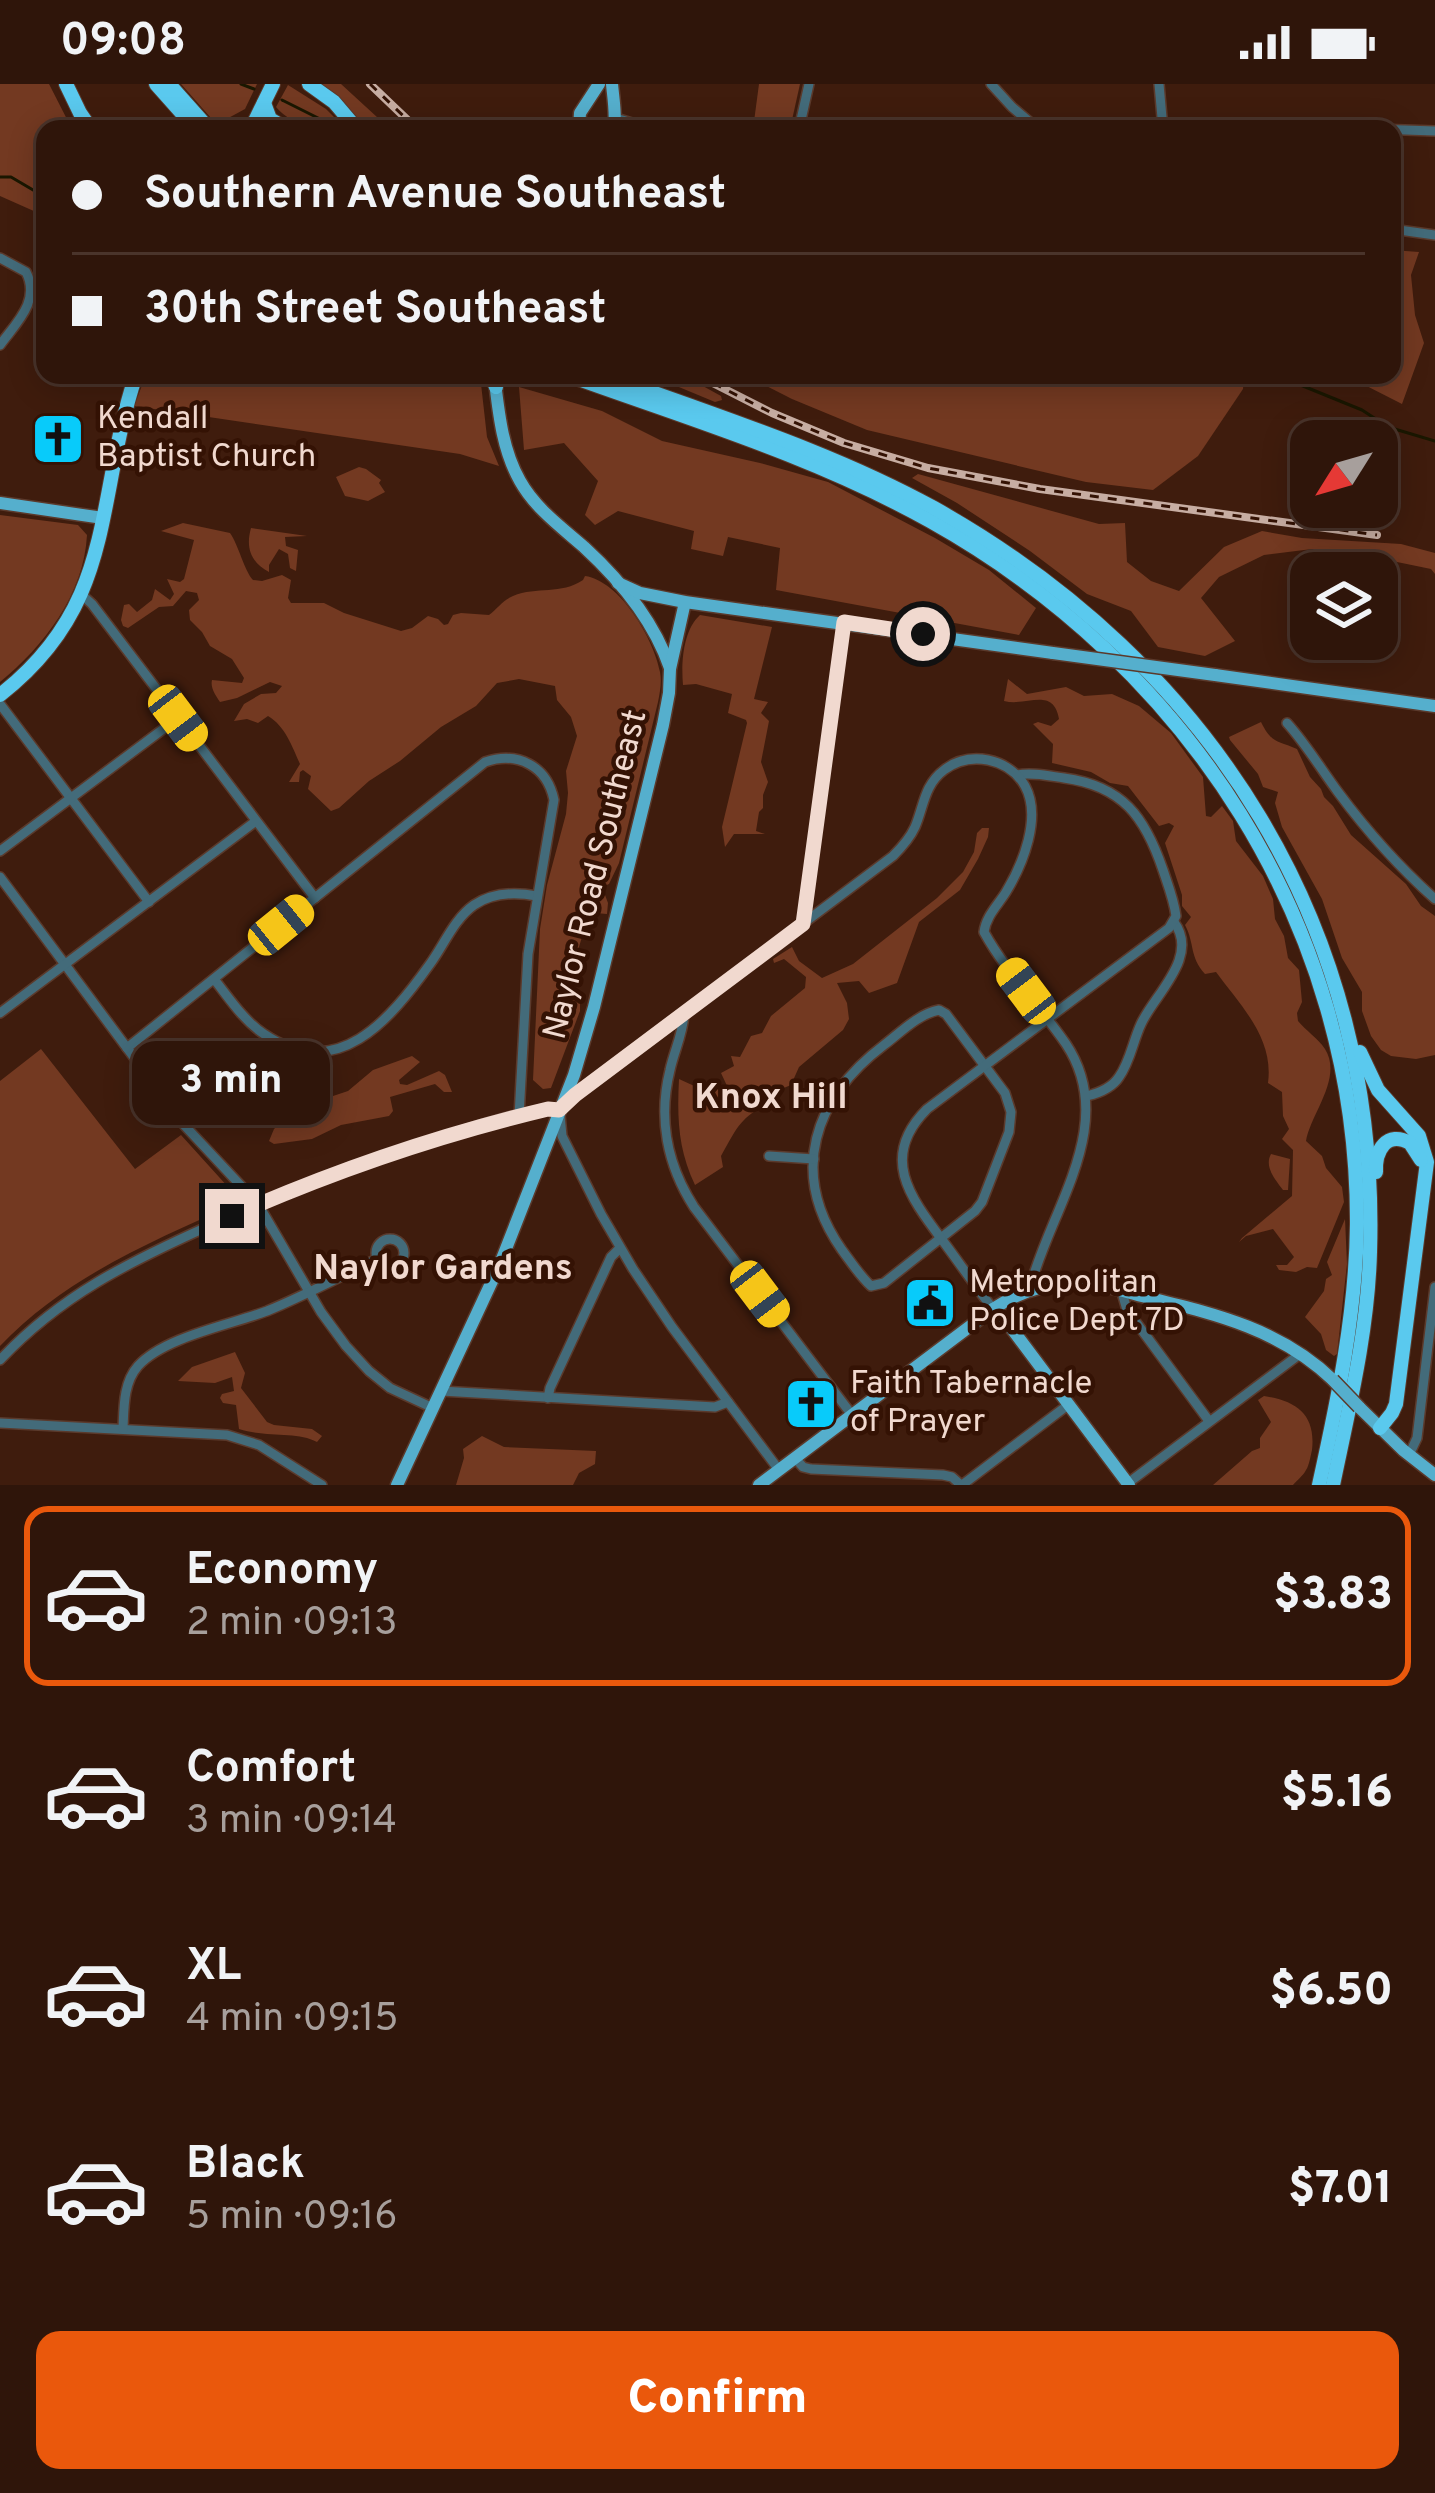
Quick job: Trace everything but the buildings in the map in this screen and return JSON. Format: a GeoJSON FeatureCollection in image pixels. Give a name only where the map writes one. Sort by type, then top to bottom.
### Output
{"type":"FeatureCollection","features":[{"type":"Feature","properties":{"kind":"highway"},"geometry":{"type":"LineString","coordinates":[[70,84],[85,120]]}},
{"type":"Feature","properties":{"kind":"highway"},"geometry":{"type":"LineString","coordinates":[[255,120],[273,84]]}},
{"type":"Feature","properties":{"kind":"highway"},"geometry":{"type":"LineString","coordinates":[[309,84],[349,120]]}},
{"type":"Feature","properties":{"kind":"highway"},"geometry":{"type":"LineString","coordinates":[[161,87],[188,120]]}},
{"type":"Feature","properties":{"kind":"highway"},"geometry":{"type":"LineString","coordinates":[[161,87],[199,120]]}},
{"type":"Feature","properties":{"kind":"highway"},"geometry":{"type":"LineString","coordinates":[[263,103],[271,120]]}},
{"type":"Feature","properties":{"kind":"highway"},"geometry":{"type":"LineString","coordinates":[[0,695],[41,658],[82,595],[96,553],[134,384]]}},
{"type":"Feature","properties":{"kind":"highway"},"geometry":{"type":"LineString","coordinates":[[592,384],[782,453],[893,501],[1018,576],[1124,665],[1183,730],[1249,827],[1294,917],[1326,1006],[1347,1102],[1357,1220],[1351,1319],[1333,1423],[1315,1485]]}},
{"type":"Feature","properties":{"kind":"highway"},"geometry":{"type":"LineString","coordinates":[[629,384],[836,461],[931,507],[1001,549],[1086,612],[1145,667],[1240,783],[1286,864],[1341,983],[1370,1077],[1424,1146],[1426,1168],[1397,1376],[1377,1424]]}},
{"type":"Feature","properties":{"kind":"highway"},"geometry":{"type":"LineString","coordinates":[[1318,935],[1345,1018],[1361,1100],[1370,1191],[1369,1272],[1357,1369],[1333,1485]]}},
{"type":"Feature","properties":{"kind":"highway"},"geometry":{"type":"LineString","coordinates":[[1369,1272],[1377,1241],[1376,1159],[1383,1144],[1397,1138],[1410,1143],[1421,1160],[1422,1185]]}},
{"type":"Feature","properties":{"kind":"main road"},"geometry":{"type":"LineString","coordinates":[[581,120],[582,108],[599,84]]}},
{"type":"Feature","properties":{"kind":"main road"},"geometry":{"type":"LineString","coordinates":[[612,84],[613,118]]}},
{"type":"Feature","properties":{"kind":"main road"},"geometry":{"type":"LineString","coordinates":[[582,108],[603,101],[613,118]]}},
{"type":"Feature","properties":{"kind":"main road"},"geometry":{"type":"LineString","coordinates":[[496,384],[500,429],[528,494],[618,583],[655,631],[670,669]]}},
{"type":"Feature","properties":{"kind":"main road"},"geometry":{"type":"LineString","coordinates":[[0,503],[104,518]]}},
{"type":"Feature","properties":{"kind":"main road"},"geometry":{"type":"LineString","coordinates":[[618,583],[640,593],[686,602],[1435,706]]}},
{"type":"Feature","properties":{"kind":"main road","name":"Naylor Road Southeast"},"geometry":{"type":"LineString","coordinates":[[397,1485],[512,1237],[590,1024],[663,725],[686,602]]}},
{"type":"Feature","properties":{"kind":"main road"},"geometry":{"type":"LineString","coordinates":[[759,1485],[993,1310],[1029,1291],[1071,1283],[1121,1289],[1270,1335],[1333,1380],[1435,1475]]}},
{"type":"Feature","properties":{"kind":"main road"},"geometry":{"type":"LineString","coordinates":[[993,1310],[1129,1484]]}},
{"type":"Feature","properties":{"kind":"street"},"geometry":{"type":"LineString","coordinates":[[801,120],[809,84]]}},
{"type":"Feature","properties":{"kind":"street"},"geometry":{"type":"LineString","coordinates":[[991,84],[1027,120]]}},
{"type":"Feature","properties":{"kind":"street"},"geometry":{"type":"LineString","coordinates":[[1159,84],[1162,120]]}},
{"type":"Feature","properties":{"kind":"street"},"geometry":{"type":"LineString","coordinates":[[1401,130],[1435,131]]}},
{"type":"Feature","properties":{"kind":"street"},"geometry":{"type":"LineString","coordinates":[[1401,230],[1435,235]]}},
{"type":"Feature","properties":{"kind":"street"},"geometry":{"type":"LineString","coordinates":[[0,258],[26,272],[32,290],[26,310],[0,345]]}},
{"type":"Feature","properties":{"kind":"street"},"geometry":{"type":"LineString","coordinates":[[82,595],[315,898]]}},
{"type":"Feature","properties":{"kind":"street"},"geometry":{"type":"LineString","coordinates":[[803,924],[844,622]]}},
{"type":"Feature","properties":{"kind":"street"},"geometry":{"type":"LineString","coordinates":[[0,704],[149,902]]}},
{"type":"Feature","properties":{"kind":"street"},"geometry":{"type":"LineString","coordinates":[[0,851],[178,718]]}},
{"type":"Feature","properties":{"kind":"street"},"geometry":{"type":"LineString","coordinates":[[1286,723],[1390,855],[1432,892]]}},
{"type":"Feature","properties":{"kind":"street"},"geometry":{"type":"LineString","coordinates":[[128,1048],[485,762],[503,757],[522,760],[537,768],[550,784],[554,809],[528,954],[520,1116]]}},
{"type":"Feature","properties":{"kind":"street"},"geometry":{"type":"LineString","coordinates":[[0,1360],[50,1314],[105,1276],[258,1204],[366,1162],[520,1116],[559,1110],[902,847],[917,822],[928,786],[945,769],[964,760],[1001,764],[1017,776],[1028,794],[1030,830],[1012,880],[983,929],[1075,1059],[1087,1096],[1084,1142],[1029,1291]]}},
{"type":"Feature","properties":{"kind":"street"},"geometry":{"type":"LineString","coordinates":[[1017,776],[1088,783],[1126,804],[1153,841],[1181,932],[1180,956],[1172,978],[1145,1015],[1120,1077],[1087,1096]]}},
{"type":"Feature","properties":{"kind":"street"},"geometry":{"type":"LineString","coordinates":[[0,1013],[256,821]]}},
{"type":"Feature","properties":{"kind":"street"},"geometry":{"type":"LineString","coordinates":[[0,877],[185,1126],[258,1204],[346,1346],[390,1388],[434,1408]]}},
{"type":"Feature","properties":{"kind":"street"},"geometry":{"type":"LineString","coordinates":[[214,979],[249,1022],[279,1043],[315,1051],[343,1047],[372,1033],[387,1018],[471,908],[495,896],[537,896]]}},
{"type":"Feature","properties":{"kind":"street"},"geometry":{"type":"LineString","coordinates":[[993,1310],[914,1202],[905,1182],[903,1155],[910,1132],[927,1109],[1175,919]]}},
{"type":"Feature","properties":{"kind":"street"},"geometry":{"type":"LineString","coordinates":[[932,1011],[946,1014],[986,1065],[1011,1112],[1009,1136],[982,1202],[942,1240],[874,1286],[865,1281],[830,1232],[817,1195],[814,1159],[823,1118],[844,1080],[865,1059],[932,1011]]}},
{"type":"Feature","properties":{"kind":"street"},"geometry":{"type":"LineString","coordinates":[[684,1013],[664,1112],[678,1178],[694,1207],[852,1415]]}},
{"type":"Feature","properties":{"kind":"street"},"geometry":{"type":"LineString","coordinates":[[559,1110],[562,1136],[620,1248],[672,1327],[779,1470]]}},
{"type":"Feature","properties":{"kind":"street"},"geometry":{"type":"LineString","coordinates":[[769,1156],[814,1159]]}},
{"type":"Feature","properties":{"kind":"street"},"geometry":{"type":"LineString","coordinates":[[548,1398],[611,1257],[620,1248]]}},
{"type":"Feature","properties":{"kind":"street"},"geometry":{"type":"LineString","coordinates":[[123,1429],[128,1384],[145,1360],[273,1308],[377,1258]]}},
{"type":"Feature","properties":{"kind":"street"},"geometry":{"type":"LineString","coordinates":[[1409,1455],[1417,1438],[1435,1287]]}},
{"type":"Feature","properties":{"kind":"street"},"geometry":{"type":"LineString","coordinates":[[1121,1289],[1127,1310],[1209,1421]]}},
{"type":"Feature","properties":{"kind":"street"},"geometry":{"type":"LineString","coordinates":[[1129,1484],[1300,1354]]}},
{"type":"Feature","properties":{"kind":"street"},"geometry":{"type":"LineString","coordinates":[[442,1390],[715,1407],[728,1402]]}},
{"type":"Feature","properties":{"kind":"street"},"geometry":{"type":"LineString","coordinates":[[795,1458],[811,1469],[946,1475],[962,1485],[1068,1405]]}},
{"type":"Feature","properties":{"kind":"street"},"geometry":{"type":"LineString","coordinates":[[0,1423],[236,1436],[322,1485]]}},
{"type":"Feature","properties":{"kind":"shaded area"},"geometry":{"type":"Polygon","coordinates":[[[0,84],[49,84],[67,120],[36,120],[36,212],[0,196],[0,84]]]}},
{"type":"Feature","properties":{"kind":"shaded area"},"geometry":{"type":"Polygon","coordinates":[[[181,84],[257,84],[245,109],[225,120],[210,117],[181,84]]]}},
{"type":"Feature","properties":{"kind":"shaded area"},"geometry":{"type":"Polygon","coordinates":[[[321,84],[341,84],[380,120],[358,120],[321,84]]]}},
{"type":"Feature","properties":{"kind":"shaded area"},"geometry":{"type":"Polygon","coordinates":[[[759,84],[800,84],[792,120],[754,120],[759,84]]]}},
{"type":"Feature","properties":{"kind":"shaded area"},"geometry":{"type":"Polygon","coordinates":[[[288,85],[337,120],[293,120],[276,107],[288,85]]]}},
{"type":"Feature","properties":{"kind":"shaded area"},"geometry":{"type":"Polygon","coordinates":[[[1401,251],[1419,252],[1411,275],[1424,343],[1402,404],[1363,384],[1401,384],[1401,251]]]}},
{"type":"Feature","properties":{"kind":"shaded area"},"geometry":{"type":"Polygon","coordinates":[[[143,384],[481,384],[487,437],[499,466],[460,454],[134,406],[143,384]]]}},
{"type":"Feature","properties":{"kind":"shaded area"},"geometry":{"type":"Polygon","coordinates":[[[672,384],[699,384],[721,396],[715,402],[672,384]]]}},
{"type":"Feature","properties":{"kind":"shaded area"},"geometry":{"type":"Polygon","coordinates":[[[763,384],[1243,384],[1198,456],[1153,490],[1086,482],[867,430],[763,384]]]}},
{"type":"Feature","properties":{"kind":"shaded area"},"geometry":{"type":"Polygon","coordinates":[[[519,387],[602,411],[662,441],[828,482],[989,570],[1036,608],[1019,635],[776,590],[780,548],[728,537],[723,556],[691,549],[694,531],[618,511],[595,525],[585,515],[598,481],[564,443],[524,450],[519,387]]]}},
{"type":"Feature","properties":{"kind":"shaded area"},"geometry":{"type":"Polygon","coordinates":[[[359,467],[381,480],[385,492],[368,501],[345,496],[336,477],[359,467]]]}},
{"type":"Feature","properties":{"kind":"shaded area"},"geometry":{"type":"Polygon","coordinates":[[[918,474],[1099,524],[1125,523],[1127,562],[1151,581],[1179,591],[1224,547],[1262,531],[1401,544],[1435,553],[1435,574],[1398,562],[1398,552],[1312,549],[1264,555],[1219,577],[1201,598],[1235,641],[1205,656],[1158,647],[1131,611],[1087,594],[1030,551],[912,478],[918,474]]]}},
{"type":"Feature","properties":{"kind":"shaded area"},"geometry":{"type":"Polygon","coordinates":[[[0,515],[78,525],[87,535],[78,578],[59,617],[0,682],[0,515]]]}},
{"type":"Feature","properties":{"kind":"shaded area"},"geometry":{"type":"Polygon","coordinates":[[[183,523],[230,533],[253,580],[282,575],[291,580],[291,603],[324,603],[401,631],[428,616],[444,625],[461,613],[489,615],[513,596],[566,587],[585,576],[611,588],[643,628],[661,676],[659,694],[619,863],[609,884],[602,887],[607,914],[595,913],[585,927],[569,980],[580,994],[580,1011],[551,1088],[543,1089],[533,1080],[540,929],[566,814],[566,771],[577,736],[571,717],[557,700],[555,686],[519,679],[497,683],[476,706],[331,811],[308,789],[311,776],[303,770],[299,782],[289,782],[300,764],[274,720],[268,716],[258,723],[234,721],[244,704],[261,694],[276,693],[282,686],[270,682],[220,702],[212,680],[242,683],[244,678],[232,659],[210,646],[190,620],[189,610],[199,600],[197,593],[186,591],[173,606],[159,607],[128,628],[123,626],[124,605],[137,612],[152,600],[155,589],[170,600],[174,594],[167,579],[184,579],[194,540],[161,531],[183,523]]]}},
{"type":"Feature","properties":{"kind":"shaded area"},"geometry":{"type":"Polygon","coordinates":[[[251,528],[307,536],[285,537],[286,546],[298,550],[296,571],[290,568],[288,554],[279,549],[269,572],[258,564],[250,549],[251,528]]]}},
{"type":"Feature","properties":{"kind":"shaded area"},"geometry":{"type":"Polygon","coordinates":[[[700,615],[772,627],[754,699],[768,702],[761,713],[769,721],[761,762],[768,782],[756,831],[765,834],[734,834],[725,847],[722,827],[747,723],[728,713],[732,694],[683,685],[687,638],[700,615]]]}},
{"type":"Feature","properties":{"kind":"shaded area"},"geometry":{"type":"Polygon","coordinates":[[[1008,679],[1027,694],[1066,687],[1084,696],[1112,694],[1139,706],[1171,733],[1203,777],[1206,816],[1222,806],[1233,821],[1236,841],[1263,876],[1288,958],[1299,970],[1302,1002],[1298,1021],[1330,1060],[1328,1083],[1306,1141],[1342,1187],[1344,1202],[1317,1268],[1279,1270],[1276,1265],[1287,1265],[1294,1257],[1273,1229],[1239,1242],[1292,1196],[1293,1150],[1282,1139],[1289,1129],[1282,1092],[1268,1083],[1261,1037],[1216,972],[1205,974],[1194,956],[1185,925],[1191,917],[1182,906],[1165,843],[1174,826],[1159,826],[1128,786],[1052,763],[1053,744],[1033,724],[1051,726],[1059,719],[1056,709],[1045,700],[1004,701],[1008,679]]]}},
{"type":"Feature","properties":{"kind":"shaded area"},"geometry":{"type":"Polygon","coordinates":[[[1261,722],[1272,738],[1297,749],[1310,777],[1351,835],[1435,916],[1435,1055],[1391,1056],[1371,1036],[1362,1011],[1362,992],[1342,958],[1322,899],[1282,827],[1275,803],[1278,792],[1263,787],[1230,740],[1261,722]]]}},
{"type":"Feature","properties":{"kind":"shaded area"},"geometry":{"type":"Polygon","coordinates":[[[982,828],[989,828],[988,837],[978,859],[960,890],[919,922],[897,983],[869,993],[859,981],[837,983],[847,1003],[849,1019],[843,1030],[799,1067],[791,1085],[774,1092],[769,1104],[745,1119],[721,1156],[723,1167],[695,1185],[680,1133],[679,1079],[703,1090],[728,1088],[721,1073],[734,1066],[731,1056],[740,1057],[751,1036],[762,1033],[771,1016],[805,988],[806,977],[784,959],[774,963],[773,959],[792,947],[799,961],[822,978],[853,964],[963,872],[982,828]]]}},
{"type":"Feature","properties":{"kind":"shaded area"},"geometry":{"type":"Polygon","coordinates":[[[41,1049],[135,1169],[181,1135],[238,1203],[82,1280],[0,1346],[0,1081],[41,1049]]]}},
{"type":"Feature","properties":{"kind":"shaded area"},"geometry":{"type":"Polygon","coordinates":[[[412,1056],[420,1062],[400,1084],[439,1071],[452,1092],[435,1084],[390,1097],[393,1111],[389,1116],[341,1125],[312,1139],[269,1141],[293,1111],[313,1113],[321,1100],[348,1091],[373,1070],[412,1056]]]}},
{"type":"Feature","properties":{"kind":"shaded area"},"geometry":{"type":"Polygon","coordinates":[[[1271,1154],[1290,1159],[1288,1190],[1271,1173],[1271,1154]]]}},
{"type":"Feature","properties":{"kind":"shaded area"},"geometry":{"type":"Polygon","coordinates":[[[1345,1219],[1347,1264],[1334,1356],[1305,1317],[1332,1275],[1327,1262],[1345,1219]]]}},
{"type":"Feature","properties":{"kind":"shaded area"},"geometry":{"type":"Polygon","coordinates":[[[235,1352],[245,1373],[241,1388],[267,1422],[312,1429],[322,1436],[317,1442],[239,1429],[236,1405],[220,1398],[234,1391],[232,1377],[215,1383],[178,1381],[192,1367],[235,1352]]]}},
{"type":"Feature","properties":{"kind":"shaded area"},"geometry":{"type":"Polygon","coordinates":[[[1264,1396],[1295,1406],[1307,1419],[1312,1450],[1307,1468],[1293,1485],[1213,1485],[1260,1448],[1260,1438],[1271,1422],[1258,1400],[1264,1396]]]}},
{"type":"Feature","properties":{"kind":"shaded area"},"geometry":{"type":"Polygon","coordinates":[[[482,1436],[504,1447],[596,1451],[595,1464],[579,1473],[573,1485],[456,1485],[463,1449],[482,1436]]]}},
{"type":"Feature","properties":{"kind":"waterway"},"geometry":{"type":"LineString","coordinates":[[241,84],[254,89]]}},
{"type":"Feature","properties":{"kind":"waterway"},"geometry":{"type":"LineString","coordinates":[[282,100],[322,120]]}},
{"type":"Feature","properties":{"kind":"waterway"},"geometry":{"type":"LineString","coordinates":[[0,177],[11,177],[36,192]]}},
{"type":"Feature","properties":{"kind":"waterway"},"geometry":{"type":"LineString","coordinates":[[1298,384],[1362,410],[1388,427],[1435,441]]}},
{"type":"Feature","properties":{"kind":"railway"},"geometry":{"type":"LineString","coordinates":[[370,84],[408,120]]}},
{"type":"Feature","properties":{"kind":"railway"},"geometry":{"type":"LineString","coordinates":[[715,384],[844,443],[928,468],[1040,489],[1377,535]]}},
{"type":"Feature","properties":{"kind":"place","name":"Kendall Baptist Church"},"geometry":{"type":"Point","coordinates":[58,439]}},
{"type":"Feature","properties":{"kind":"place","name":"Metropolitan Police Dept 7D"},"geometry":{"type":"Point","coordinates":[930,1303]}},
{"type":"Feature","properties":{"kind":"place","name":"Faith Tabernacle of Prayer"},"geometry":{"type":"Point","coordinates":[811,1404]}},
{"type":"Feature","properties":{"kind":"district","name":"Knox Hill"},"geometry":{"type":"Point","coordinates":[771,1099]}},
{"type":"Feature","properties":{"kind":"district","name":"Naylor Gardens"},"geometry":{"type":"Point","coordinates":[443,1270]}},
{"type":"Feature","properties":{"kind":"route"},"geometry":{"type":"LineString","coordinates":[[232,1216],[326,1177],[451,1135],[559,1110],[803,924],[844,622],[923,634]]}}]}
